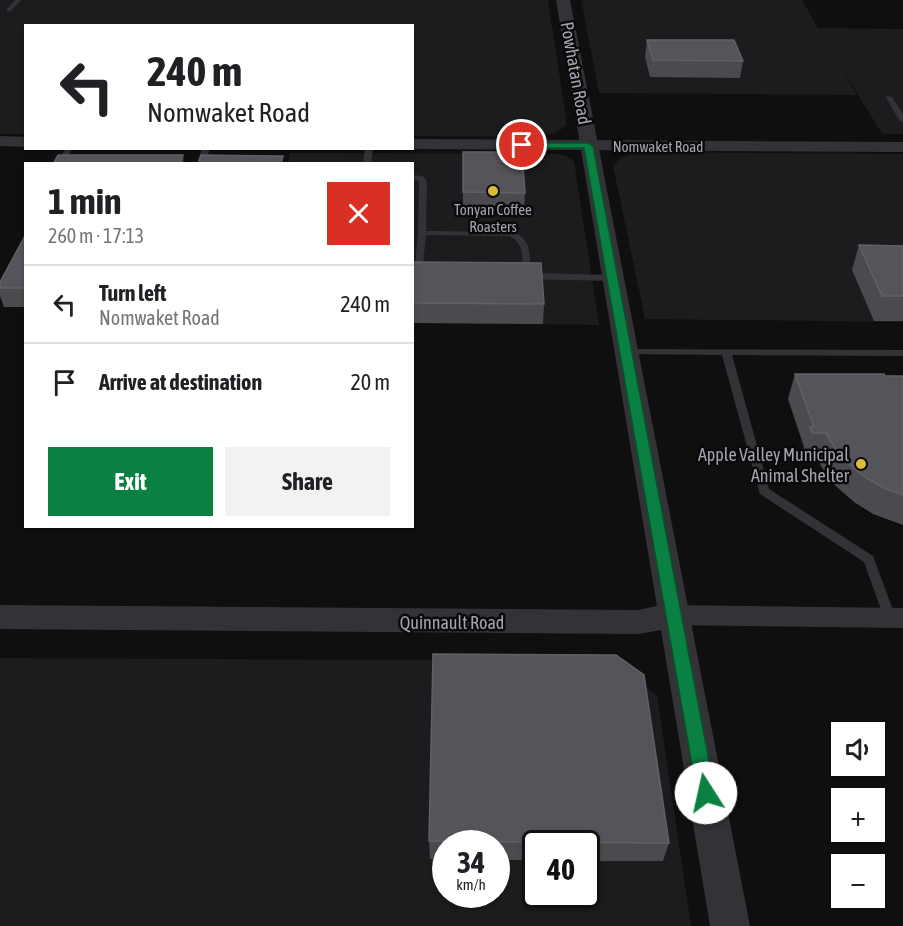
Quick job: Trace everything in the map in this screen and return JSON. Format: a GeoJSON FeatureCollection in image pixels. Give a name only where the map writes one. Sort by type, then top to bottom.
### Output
{"type":"FeatureCollection","features":[{"type":"Feature","properties":{"kind":"street","name":"Powhatan Road"},"geometry":{"type":"LineString","coordinates":[[563,0],[730,926]]}},
{"type":"Feature","properties":{"kind":"street"},"geometry":{"type":"LineString","coordinates":[[0,141],[24,142]]}},
{"type":"Feature","properties":{"kind":"street","name":"Nomwaket Road"},"geometry":{"type":"LineString","coordinates":[[414,144],[903,147]]}},
{"type":"Feature","properties":{"kind":"street","name":"Quinnault Road"},"geometry":{"type":"LineString","coordinates":[[0,617],[473,622],[638,622],[674,615],[897,618]]}},
{"type":"Feature","properties":{"kind":"lane"},"geometry":{"type":"LineString","coordinates":[[9,10],[18,0]]}},
{"type":"Feature","properties":{"kind":"lane"},"geometry":{"type":"LineString","coordinates":[[889,97],[903,120]]}},
{"type":"Feature","properties":{"kind":"lane"},"geometry":{"type":"LineString","coordinates":[[414,177],[423,181],[422,232],[415,274],[429,274]]}},
{"type":"Feature","properties":{"kind":"lane"},"geometry":{"type":"LineString","coordinates":[[422,232],[516,235],[524,243],[526,276]]}},
{"type":"Feature","properties":{"kind":"lane"},"geometry":{"type":"LineString","coordinates":[[515,276],[612,278]]}},
{"type":"Feature","properties":{"kind":"lane"},"geometry":{"type":"LineString","coordinates":[[626,352],[903,353]]}},
{"type":"Feature","properties":{"kind":"lane"},"geometry":{"type":"LineString","coordinates":[[726,352],[764,491],[869,559],[897,618]]}},
{"type":"Feature","properties":{"kind":"shaded area"},"geometry":{"type":"Polygon","coordinates":[[[0,0],[548,0],[567,125],[554,134],[535,137],[414,136],[414,24],[24,24],[24,134],[0,134],[0,0]]]}},
{"type":"Feature","properties":{"kind":"shaded area"},"geometry":{"type":"Polygon","coordinates":[[[581,0],[802,0],[818,28],[903,29],[903,134],[882,134],[840,65],[857,95],[599,93],[581,0]]]}},
{"type":"Feature","properties":{"kind":"shaded area"},"geometry":{"type":"Polygon","coordinates":[[[634,152],[903,154],[903,322],[645,319],[613,166],[620,158],[634,152]]]}},
{"type":"Feature","properties":{"kind":"shaded area"},"geometry":{"type":"Polygon","coordinates":[[[290,153],[557,154],[567,156],[574,161],[599,325],[414,323],[414,162],[288,162],[290,153]]]}},
{"type":"Feature","properties":{"kind":"shaded area"},"geometry":{"type":"Polygon","coordinates":[[[0,658],[610,661],[657,695],[691,926],[0,926],[0,658]]]}},
{"type":"Feature","properties":{"kind":"building"},"geometry":{"type":"Polygon","coordinates":[[[647,40],[734,40],[743,61],[653,60],[647,40]]]}},
{"type":"Feature","properties":{"kind":"building"},"geometry":{"type":"Polygon","coordinates":[[[463,152],[522,152],[525,193],[463,192],[463,152]]]}},
{"type":"Feature","properties":{"kind":"building"},"geometry":{"type":"Polygon","coordinates":[[[58,155],[183,155],[181,162],[54,162],[58,155]]]}},
{"type":"Feature","properties":{"kind":"building"},"geometry":{"type":"Polygon","coordinates":[[[201,155],[283,156],[282,162],[199,162],[201,155]]]}},
{"type":"Feature","properties":{"kind":"building"},"geometry":{"type":"Polygon","coordinates":[[[24,238],[24,288],[0,288],[0,282],[24,238]]]}},
{"type":"Feature","properties":{"kind":"building"},"geometry":{"type":"Polygon","coordinates":[[[859,245],[903,246],[903,296],[882,296],[859,245]]]}},
{"type":"Feature","properties":{"kind":"building"},"geometry":{"type":"Polygon","coordinates":[[[414,262],[541,263],[544,304],[414,303],[414,262]]]}},
{"type":"Feature","properties":{"kind":"building","name":"Apple Valley Municipal Animal Shelter"},"geometry":{"type":"Polygon","coordinates":[[[795,374],[903,376],[903,495],[884,488],[863,476],[839,455],[826,433],[812,433],[810,427],[814,427],[795,374]]]}},
{"type":"Feature","properties":{"kind":"building"},"geometry":{"type":"Polygon","coordinates":[[[433,654],[616,655],[644,675],[669,843],[600,842],[600,830],[522,830],[522,842],[510,842],[510,830],[432,830],[432,841],[429,841],[433,654]]]}},
{"type":"Feature","properties":{"kind":"place","name":"Tonyan Coffee Roasters"},"geometry":{"type":"Point","coordinates":[493,191]}},
{"type":"Feature","properties":{"kind":"place","name":"Apple Valley Municipal Animal Shelter"},"geometry":{"type":"Point","coordinates":[861,464]}},
{"type":"Feature","properties":{"kind":"route"},"geometry":{"type":"LineString","coordinates":[[522,145],[588,146],[706,793]]}}]}
